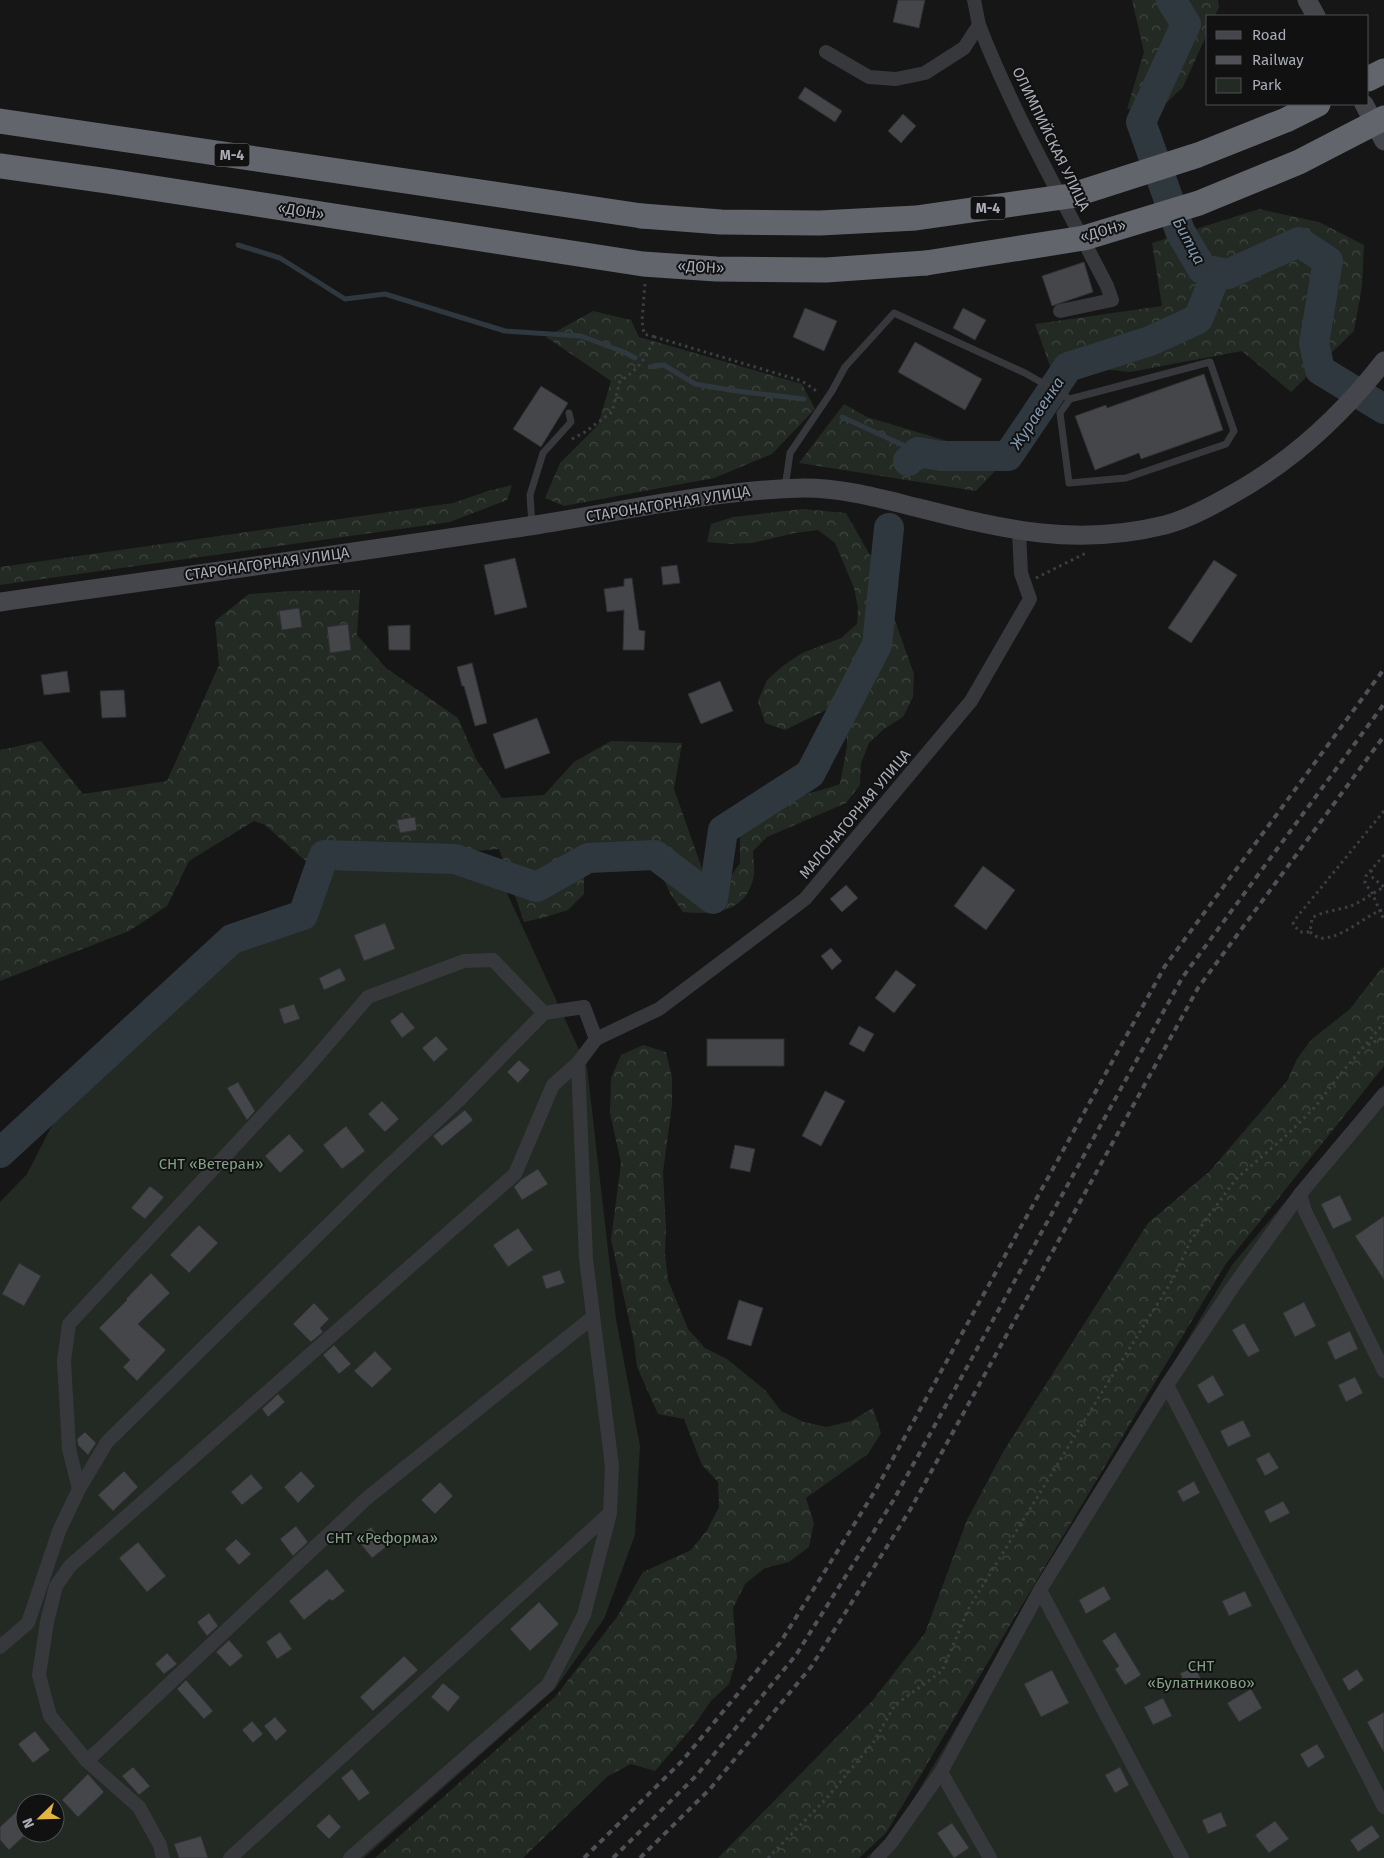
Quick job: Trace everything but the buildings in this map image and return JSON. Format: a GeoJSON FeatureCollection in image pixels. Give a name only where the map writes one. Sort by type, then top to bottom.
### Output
{"type":"FeatureCollection","features":[{"type":"Feature","properties":{"kind":"highway"},"geometry":{"type":"LineString","coordinates":[[1369,78],[1384,71]]}},
{"type":"Feature","properties":{"kind":"highway","name":"М-4"},"geometry":{"type":"LineString","coordinates":[[0,120],[642,216],[721,222],[820,223],[916,218],[1070,196],[1198,155],[1286,120],[1316,105]]}},
{"type":"Feature","properties":{"kind":"highway","name":"«ДОН»"},"geometry":{"type":"LineString","coordinates":[[0,166],[128,184],[644,274],[716,269],[835,269],[926,263],[1084,238],[1199,203],[1299,162],[1384,118]]}},
{"type":"Feature","properties":{"kind":"main road"},"geometry":{"type":"LineString","coordinates":[[1307,0],[1315,15]]}},
{"type":"Feature","properties":{"kind":"main road"},"geometry":{"type":"LineString","coordinates":[[1365,105],[1384,141]]}},
{"type":"Feature","properties":{"kind":"main road","name":"СТАРОНАГОРНАЯ УЛИЦА"},"geometry":{"type":"LineString","coordinates":[[0,602],[532,526],[711,496],[784,489],[832,489],[866,495],[1019,531],[1055,535],[1115,534],[1168,524],[1191,516],[1245,488],[1311,440],[1365,384],[1384,361]]}},
{"type":"Feature","properties":{"kind":"street","name":"ОЛИМПИЙСКАЯ УЛИЦА"},"geometry":{"type":"LineString","coordinates":[[974,0],[979,25],[989,50],[1107,286],[1112,300],[1060,311]]}},
{"type":"Feature","properties":{"kind":"street"},"geometry":{"type":"LineString","coordinates":[[826,52],[869,77],[896,79],[925,74],[964,48],[979,25]]}},
{"type":"Feature","properties":{"kind":"street","name":"МАЛОНАГОРНАЯ УЛИЦА"},"geometry":{"type":"LineString","coordinates":[[596,1039],[659,1009],[805,899],[971,701],[1030,599],[1021,573],[1019,531]]}},
{"type":"Feature","properties":{"kind":"street"},"geometry":{"type":"LineString","coordinates":[[79,1489],[68,1440],[64,1361],[69,1324],[307,1068],[368,997],[464,961],[493,960],[544,1013]]}},
{"type":"Feature","properties":{"kind":"street"},"geometry":{"type":"LineString","coordinates":[[0,1647],[28,1624],[59,1531],[79,1489],[107,1442],[380,1174],[458,1101],[544,1013],[584,1007],[596,1039],[578,1063],[553,1084],[515,1174],[70,1566],[56,1586],[47,1622],[39,1675],[50,1716],[87,1761],[139,1807],[160,1845],[163,1858]]}},
{"type":"Feature","properties":{"kind":"street"},"geometry":{"type":"LineString","coordinates":[[350,1858],[548,1685],[584,1615],[610,1513],[612,1466],[586,1259],[578,1063]]}},
{"type":"Feature","properties":{"kind":"street"},"geometry":{"type":"LineString","coordinates":[[877,1858],[891,1843],[941,1772],[1040,1590],[1167,1385],[1232,1288],[1300,1194],[1384,1094]]}},
{"type":"Feature","properties":{"kind":"street"},"geometry":{"type":"LineString","coordinates":[[1300,1194],[1305,1211],[1384,1371]]}},
{"type":"Feature","properties":{"kind":"street"},"geometry":{"type":"LineString","coordinates":[[87,1761],[367,1498],[593,1317]]}},
{"type":"Feature","properties":{"kind":"street"},"geometry":{"type":"LineString","coordinates":[[1167,1385],[1384,1807]]}},
{"type":"Feature","properties":{"kind":"street"},"geometry":{"type":"LineString","coordinates":[[230,1858],[610,1513]]}},
{"type":"Feature","properties":{"kind":"street"},"geometry":{"type":"LineString","coordinates":[[1040,1590],[1182,1858]]}},
{"type":"Feature","properties":{"kind":"street"},"geometry":{"type":"LineString","coordinates":[[941,1772],[990,1858]]}},
{"type":"Feature","properties":{"kind":"lane"},"geometry":{"type":"LineString","coordinates":[[784,489],[790,453],[845,367],[894,313],[1025,373],[1070,399],[1210,362],[1234,431],[1226,444],[1126,478],[1069,484],[1060,413],[1070,399]]}},
{"type":"Feature","properties":{"kind":"lane"},"geometry":{"type":"LineString","coordinates":[[532,526],[530,495],[543,453],[571,422],[570,413]]}},
{"type":"Feature","properties":{"kind":"path"},"geometry":{"type":"LineString","coordinates":[[644,274],[642,321],[644,334],[802,381],[826,399]]}},
{"type":"Feature","properties":{"kind":"path"},"geometry":{"type":"LineString","coordinates":[[543,453],[584,432],[612,412],[620,381],[634,372],[648,355],[655,337]]}},
{"type":"Feature","properties":{"kind":"path"},"geometry":{"type":"LineString","coordinates":[[1024,583],[1051,572],[1089,551]]}},
{"type":"Feature","properties":{"kind":"path"},"geometry":{"type":"LineString","coordinates":[[1382,910],[1323,938],[1316,937],[1310,932],[1300,932],[1294,924],[1297,917],[1384,811]]}},
{"type":"Feature","properties":{"kind":"path"},"geometry":{"type":"LineString","coordinates":[[1384,855],[1366,876],[1365,883],[1382,910],[1384,920]]}},
{"type":"Feature","properties":{"kind":"path"},"geometry":{"type":"LineString","coordinates":[[1310,932],[1312,918],[1318,914],[1325,914],[1354,905],[1384,887],[1373,878],[1371,870]]}},
{"type":"Feature","properties":{"kind":"path"},"geometry":{"type":"LineString","coordinates":[[768,1858],[826,1799],[873,1743],[895,1706],[942,1671],[969,1608],[1098,1397],[1173,1279],[1191,1240],[1236,1179],[1289,1133],[1316,1106],[1384,1023]]}},
{"type":"Feature","properties":{"kind":"path"},"geometry":{"type":"LineString","coordinates":[[1365,1046],[1384,1039]]}},
{"type":"Feature","properties":{"kind":"green space"},"geometry":{"type":"Polygon","coordinates":[[[1132,0],[1218,0],[1219,7],[1215,15],[1206,15],[1206,36],[1183,87],[1157,112],[1127,109],[1144,52],[1132,0]]]}},
{"type":"Feature","properties":{"kind":"green space"},"geometry":{"type":"Polygon","coordinates":[[[1259,209],[1319,222],[1364,245],[1362,286],[1354,331],[1291,392],[1242,351],[1130,372],[1093,368],[1051,369],[1035,324],[1162,306],[1152,243],[1259,209]]]}},
{"type":"Feature","properties":{"kind":"green space"},"geometry":{"type":"Polygon","coordinates":[[[593,311],[631,320],[639,337],[802,384],[815,409],[772,454],[714,478],[564,506],[545,498],[560,463],[598,425],[611,381],[546,337],[593,311]]]}},
{"type":"Feature","properties":{"kind":"green space"},"geometry":{"type":"Polygon","coordinates":[[[844,404],[867,417],[974,449],[996,470],[976,491],[799,463],[844,404]]]}},
{"type":"Feature","properties":{"kind":"green space"},"geometry":{"type":"Polygon","coordinates":[[[512,485],[507,500],[450,522],[0,585],[0,567],[453,503],[512,485]]]}},
{"type":"Feature","properties":{"kind":"green space"},"geometry":{"type":"Polygon","coordinates":[[[802,509],[846,513],[874,562],[914,674],[913,697],[903,717],[884,729],[869,743],[861,763],[860,785],[846,803],[767,837],[753,851],[754,875],[750,888],[737,904],[718,912],[683,912],[671,895],[661,874],[643,860],[622,852],[599,854],[584,871],[584,894],[568,910],[524,922],[499,849],[309,864],[265,825],[254,821],[189,861],[167,906],[129,931],[0,981],[0,750],[41,741],[83,794],[167,781],[219,665],[215,621],[249,594],[360,590],[357,635],[386,668],[458,718],[476,759],[502,798],[544,795],[574,762],[611,741],[682,743],[674,789],[704,874],[724,886],[740,863],[740,830],[790,800],[840,784],[847,746],[846,718],[826,710],[785,730],[765,723],[758,701],[767,680],[784,665],[802,653],[841,638],[857,624],[858,608],[854,588],[835,543],[818,530],[795,533],[752,543],[729,544],[707,542],[711,524],[733,517],[802,509]]]}},
{"type":"Feature","properties":{"kind":"green space"},"geometry":{"type":"Polygon","coordinates":[[[490,856],[587,1067],[616,1319],[640,1446],[635,1535],[604,1619],[555,1689],[364,1858],[0,1858],[0,1202],[27,1174],[86,1059],[334,871],[490,856]]]}},
{"type":"Feature","properties":{"kind":"green space"},"geometry":{"type":"Polygon","coordinates":[[[1384,967],[1384,1066],[1225,1265],[886,1833],[859,1858],[718,1858],[873,1700],[925,1633],[967,1520],[1003,1452],[1148,1223],[1209,1172],[1287,1081],[1297,1059],[1311,1040],[1350,1009],[1384,967]]]}},
{"type":"Feature","properties":{"kind":"green space"},"geometry":{"type":"Polygon","coordinates":[[[643,1045],[666,1052],[672,1078],[672,1105],[663,1172],[666,1228],[665,1254],[668,1280],[688,1329],[705,1348],[727,1359],[766,1391],[781,1411],[804,1422],[827,1427],[851,1421],[873,1408],[881,1433],[868,1454],[806,1498],[814,1523],[809,1547],[789,1562],[765,1568],[745,1584],[733,1608],[737,1658],[729,1684],[711,1701],[695,1724],[655,1771],[631,1764],[608,1776],[523,1858],[375,1858],[555,1697],[617,1617],[643,1572],[691,1550],[707,1530],[719,1507],[718,1482],[702,1465],[684,1419],[658,1414],[637,1367],[634,1342],[611,1240],[621,1163],[610,1113],[611,1078],[621,1055],[643,1045]]]}},
{"type":"Feature","properties":{"kind":"green space","name":"СНТ «Булатниково»"},"geometry":{"type":"Polygon","coordinates":[[[1384,1084],[1384,1858],[866,1858],[892,1835],[1232,1265],[1384,1084]]]}},
{"type":"Feature","properties":{"kind":"waterway","name":"Битца"},"geometry":{"type":"LineString","coordinates":[[1171,0],[1186,24],[1141,122],[1180,231],[1202,269],[1228,274],[1299,242],[1328,261],[1314,343],[1320,370],[1384,409]]}},
{"type":"Feature","properties":{"kind":"waterway"},"geometry":{"type":"LineString","coordinates":[[238,245],[280,258],[345,299],[385,294],[505,331],[581,336],[635,358]]}},
{"type":"Feature","properties":{"kind":"waterway","name":"Журавенка"},"geometry":{"type":"LineString","coordinates":[[908,461],[918,452],[941,456],[1008,456],[1068,367],[1150,341],[1198,319],[1217,272]]}},
{"type":"Feature","properties":{"kind":"waterway"},"geometry":{"type":"LineString","coordinates":[[650,367],[664,365],[695,384],[804,399]]}},
{"type":"Feature","properties":{"kind":"waterway"},"geometry":{"type":"LineString","coordinates":[[842,417],[918,452]]}},
{"type":"Feature","properties":{"kind":"waterway"},"geometry":{"type":"LineString","coordinates":[[0,1153],[232,939],[303,915],[324,855],[455,859],[537,887],[588,858],[655,855],[713,899],[723,830],[810,774],[877,645],[889,528]]}},
{"type":"Feature","properties":{"kind":"railway"},"geometry":{"type":"LineString","coordinates":[[584,1858],[682,1761],[780,1643],[875,1491],[1165,966],[1384,669]]}},
{"type":"Feature","properties":{"kind":"railway"},"geometry":{"type":"LineString","coordinates":[[613,1858],[696,1776],[796,1655],[893,1501],[1182,978],[1384,704]]}},
{"type":"Feature","properties":{"kind":"railway"},"geometry":{"type":"LineString","coordinates":[[640,1858],[710,1789],[811,1667],[910,1510],[1198,988],[1384,736]]}},
{"type":"Feature","properties":{"kind":"park label","name":"СНТ «Ветеран»"},"geometry":{"type":"Point","coordinates":[211,1164]}},
{"type":"Feature","properties":{"kind":"park label","name":"СНТ «Реформа»"},"geometry":{"type":"Point","coordinates":[382,1538]}}]}
